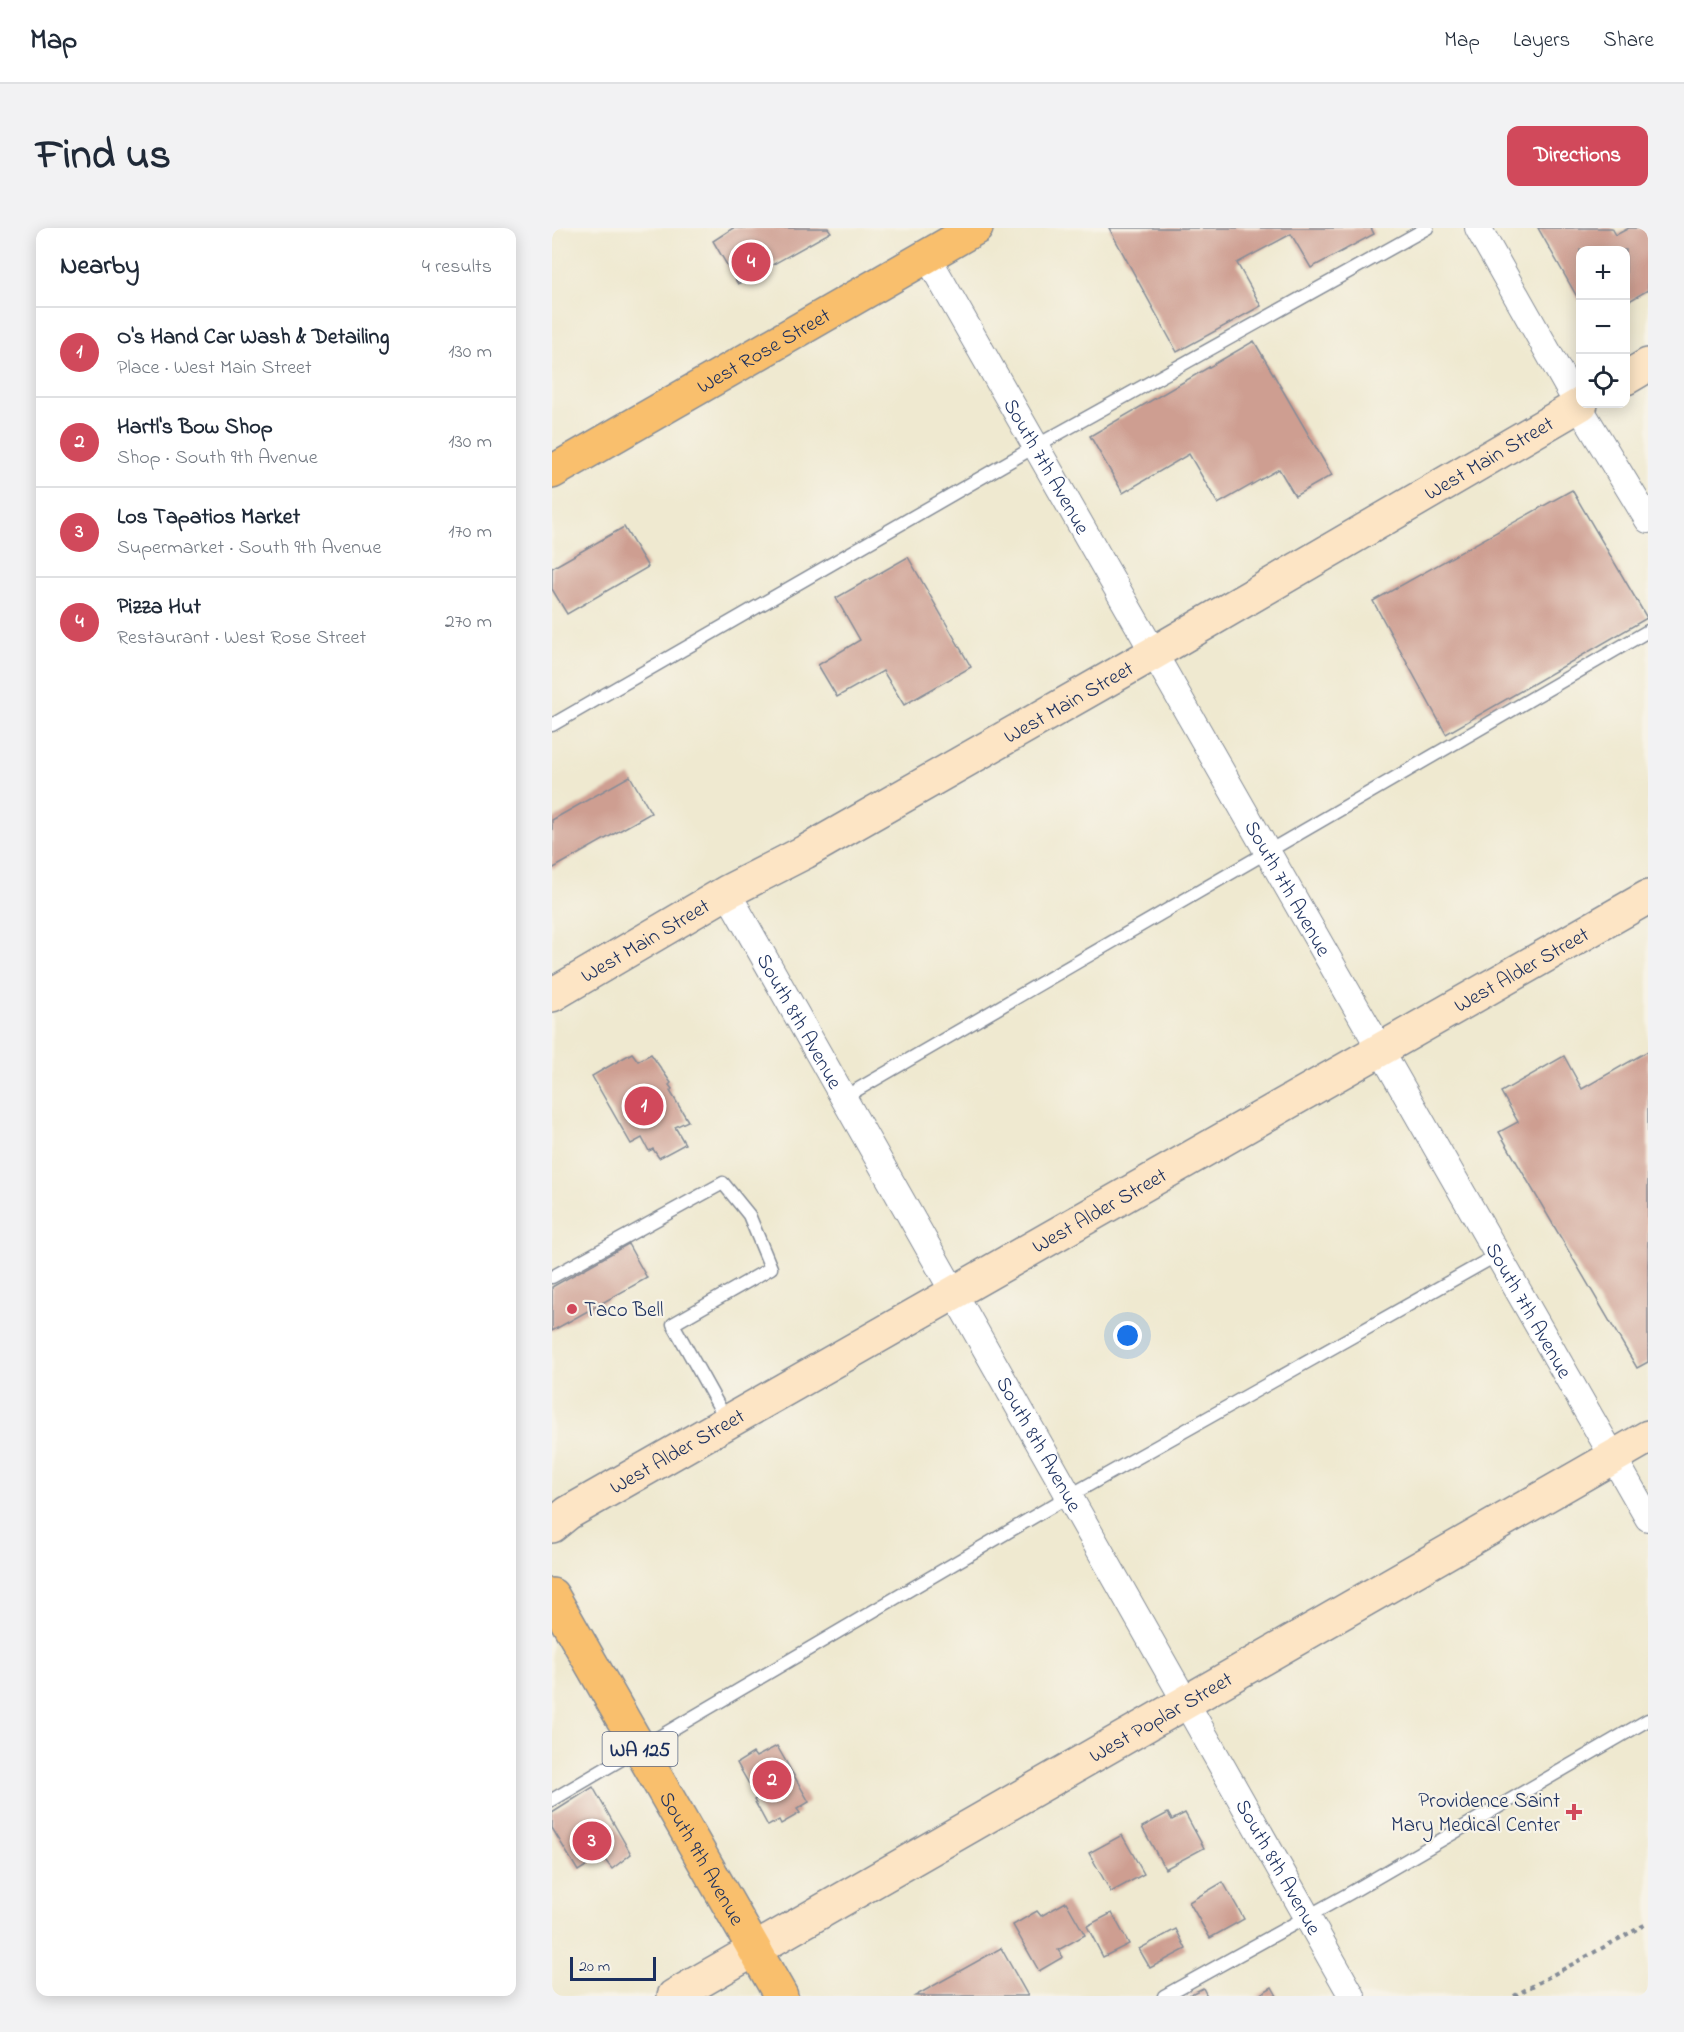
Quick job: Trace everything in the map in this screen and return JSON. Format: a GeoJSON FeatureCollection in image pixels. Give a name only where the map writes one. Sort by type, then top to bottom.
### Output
{"type":"FeatureCollection","features":[{"type":"Feature","properties":{"kind":"main road","name":"West Rose Street"},"geometry":{"type":"LineString","coordinates":[[552,472],[976,228]]}},
{"type":"Feature","properties":{"kind":"main road"},"geometry":{"type":"LineString","coordinates":[[1630,376],[1648,365]]}},
{"type":"Feature","properties":{"kind":"main road","name":"West Main Street"},"geometry":{"type":"LineString","coordinates":[[552,995],[727,892],[805,852],[1154,652],[1576,406]]}},
{"type":"Feature","properties":{"kind":"main road","name":"West Alder Street"},"geometry":{"type":"LineString","coordinates":[[552,1526],[568,1513],[1648,897]]}},
{"type":"Feature","properties":{"kind":"main road","name":"West Poplar Street"},"geometry":{"type":"LineString","coordinates":[[674,1996],[1648,1437]]}},
{"type":"Feature","properties":{"kind":"main road","name":"South 9th Avenue"},"geometry":{"type":"LineString","coordinates":[[552,1595],[781,1996]]}},
{"type":"Feature","properties":{"kind":"street"},"geometry":{"type":"LineString","coordinates":[[1478,228],[1576,399]]}},
{"type":"Feature","properties":{"kind":"street","name":"South 7th Avenue"},"geometry":{"type":"LineString","coordinates":[[927,256],[1648,1518]]}},
{"type":"Feature","properties":{"kind":"street"},"geometry":{"type":"LineString","coordinates":[[1581,408],[1648,520]]}},
{"type":"Feature","properties":{"kind":"street","name":"South 8th Avenue"},"geometry":{"type":"LineString","coordinates":[[727,892],[1352,1996]]}},
{"type":"Feature","properties":{"kind":"lane"},"geometry":{"type":"LineString","coordinates":[[552,725],[1036,446],[1427,228]]}},
{"type":"Feature","properties":{"kind":"lane"},"geometry":{"type":"LineString","coordinates":[[843,1098],[1648,631]]}},
{"type":"Feature","properties":{"kind":"lane"},"geometry":{"type":"LineString","coordinates":[[552,1277],[723,1183],[749,1215],[771,1268],[673,1324],[728,1422]]}},
{"type":"Feature","properties":{"kind":"lane"},"geometry":{"type":"LineString","coordinates":[[552,1800],[1069,1496],[1497,1255]]}},
{"type":"Feature","properties":{"kind":"lane"},"geometry":{"type":"LineString","coordinates":[[1164,1996],[1308,1917],[1648,1720]]}},
{"type":"Feature","properties":{"kind":"path"},"geometry":{"type":"LineString","coordinates":[[1514,1996],[1648,1923]]}},
{"type":"Feature","properties":{"kind":"building"},"geometry":{"type":"Polygon","coordinates":[[[733,228],[828,228],[831,232],[738,284],[713,241],[733,228]]]}},
{"type":"Feature","properties":{"kind":"building"},"geometry":{"type":"Polygon","coordinates":[[[1109,228],[1371,228],[1374,234],[1311,268],[1291,234],[1237,263],[1261,306],[1177,352],[1109,228]]]}},
{"type":"Feature","properties":{"kind":"building"},"geometry":{"type":"Polygon","coordinates":[[[1538,228],[1612,228],[1616,235],[1629,228],[1648,228],[1648,290],[1630,301],[1630,246],[1576,246],[1576,295],[1538,228]]]}},
{"type":"Feature","properties":{"kind":"building"},"geometry":{"type":"Polygon","coordinates":[[[1254,341],[1332,475],[1295,496],[1279,469],[1218,504],[1189,454],[1123,493],[1090,436],[1254,341]]]}},
{"type":"Feature","properties":{"kind":"building"},"geometry":{"type":"Polygon","coordinates":[[[1572,490],[1647,618],[1446,734],[1373,601],[1572,490]]]}},
{"type":"Feature","properties":{"kind":"building"},"geometry":{"type":"Polygon","coordinates":[[[624,527],[648,567],[567,614],[552,589],[552,568],[624,527]]]}},
{"type":"Feature","properties":{"kind":"building"},"geometry":{"type":"Polygon","coordinates":[[[908,557],[971,667],[904,705],[883,671],[837,697],[818,665],[860,640],[836,598],[908,557]]]}},
{"type":"Feature","properties":{"kind":"building"},"geometry":{"type":"Polygon","coordinates":[[[630,776],[651,813],[552,869],[552,820],[630,776]]]}},
{"type":"Feature","properties":{"kind":"building"},"geometry":{"type":"Polygon","coordinates":[[[1648,1051],[1648,1362],[1637,1368],[1499,1132],[1518,1122],[1501,1092],[1564,1056],[1582,1089],[1648,1051]]]}},
{"type":"Feature","properties":{"kind":"building"},"geometry":{"type":"Polygon","coordinates":[[[632,1053],[638,1061],[651,1054],[671,1083],[670,1091],[688,1121],[675,1127],[685,1144],[659,1158],[653,1149],[649,1151],[642,1138],[631,1144],[592,1076],[632,1053]]]}},
{"type":"Feature","properties":{"kind":"building","name":"Taco Bell"},"geometry":{"type":"Polygon","coordinates":[[[628,1244],[647,1278],[552,1331],[552,1287],[628,1244]]]}},
{"type":"Feature","properties":{"kind":"building"},"geometry":{"type":"Polygon","coordinates":[[[777,1746],[809,1802],[797,1809],[800,1813],[781,1824],[779,1820],[768,1826],[754,1800],[757,1798],[737,1763],[753,1753],[756,1757],[777,1746]]]}},
{"type":"Feature","properties":{"kind":"building"},"geometry":{"type":"Polygon","coordinates":[[[593,1787],[631,1854],[612,1869],[602,1856],[578,1871],[552,1828],[552,1813],[593,1787]]]}},
{"type":"Feature","properties":{"kind":"building"},"geometry":{"type":"Polygon","coordinates":[[[1168,1813],[1172,1820],[1185,1813],[1204,1848],[1165,1869],[1142,1827],[1168,1813]]]}},
{"type":"Feature","properties":{"kind":"building"},"geometry":{"type":"Polygon","coordinates":[[[1122,1835],[1144,1874],[1111,1892],[1089,1853],[1122,1835]]]}},
{"type":"Feature","properties":{"kind":"building"},"geometry":{"type":"Polygon","coordinates":[[[1223,1882],[1244,1919],[1210,1938],[1189,1902],[1223,1882]]]}},
{"type":"Feature","properties":{"kind":"building"},"geometry":{"type":"Polygon","coordinates":[[[1066,1902],[1085,1935],[1058,1950],[1063,1957],[1039,1971],[1013,1925],[1037,1911],[1041,1916],[1066,1902]]]}},
{"type":"Feature","properties":{"kind":"building"},"geometry":{"type":"Polygon","coordinates":[[[1112,1913],[1129,1944],[1103,1957],[1087,1926],[1112,1913]]]}},
{"type":"Feature","properties":{"kind":"building"},"geometry":{"type":"Polygon","coordinates":[[[1176,1929],[1186,1949],[1150,1968],[1139,1949],[1176,1929]]]}},
{"type":"Feature","properties":{"kind":"building"},"geometry":{"type":"Polygon","coordinates":[[[1001,1948],[1028,1996],[915,1996],[1001,1948]]]}},
{"type":"Feature","properties":{"kind":"building"},"geometry":{"type":"Polygon","coordinates":[[[1272,1987],[1277,1996],[1257,1996],[1272,1987]]]}},
{"type":"Feature","properties":{"kind":"building"},"geometry":{"type":"Polygon","coordinates":[[[1203,1988],[1207,1996],[1187,1996],[1203,1988]]]}},
{"type":"Feature","properties":{"kind":"place","name":"Pizza Hut"},"geometry":{"type":"Point","coordinates":[751,262]}},
{"type":"Feature","properties":{"kind":"place","name":"O's Hand Car Wash & Detailing"},"geometry":{"type":"Point","coordinates":[644,1106]}},
{"type":"Feature","properties":{"kind":"place","name":"Taco Bell"},"geometry":{"type":"Point","coordinates":[572,1309]}},
{"type":"Feature","properties":{"kind":"place","name":"Hartl's Bow Shop"},"geometry":{"type":"Point","coordinates":[772,1780]}},
{"type":"Feature","properties":{"kind":"place","name":"Providence Saint Mary Medical Center"},"geometry":{"type":"Point","coordinates":[1574,1812]}},
{"type":"Feature","properties":{"kind":"place","name":"Los Tapatios Market"},"geometry":{"type":"Point","coordinates":[592,1841]}}]}
